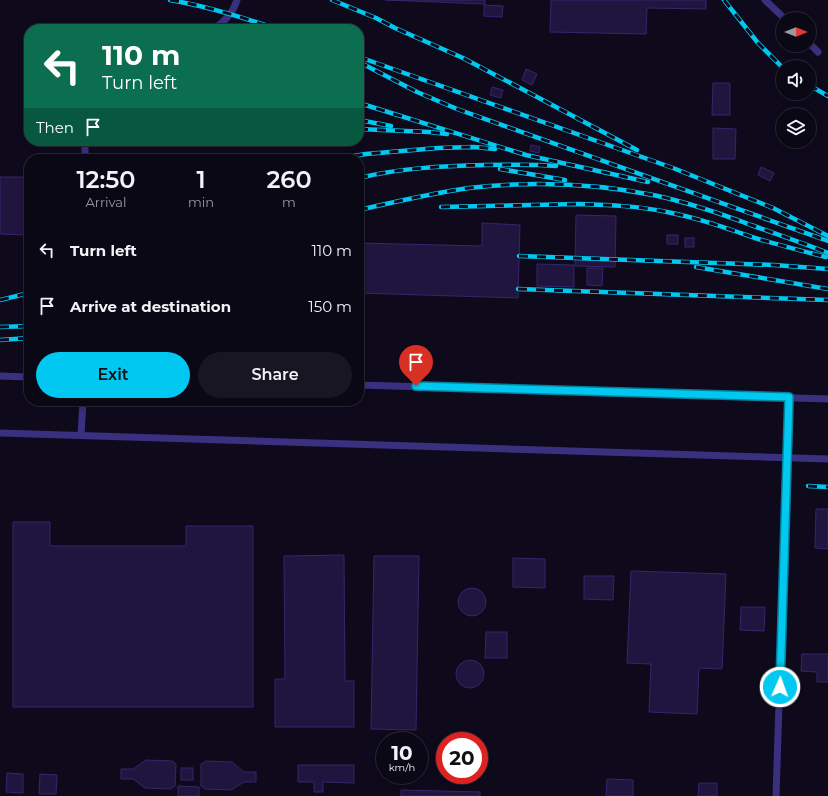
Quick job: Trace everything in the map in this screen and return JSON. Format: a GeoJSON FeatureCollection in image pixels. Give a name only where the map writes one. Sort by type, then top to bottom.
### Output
{"type":"FeatureCollection","features":[{"type":"Feature","properties":{"kind":"lane"},"geometry":{"type":"LineString","coordinates":[[221,24],[231,14],[237,0]]}},
{"type":"Feature","properties":{"kind":"lane"},"geometry":{"type":"LineString","coordinates":[[765,0],[777,12]]}},
{"type":"Feature","properties":{"kind":"lane"},"geometry":{"type":"LineString","coordinates":[[0,376],[24,376]]}},
{"type":"Feature","properties":{"kind":"lane"},"geometry":{"type":"LineString","coordinates":[[364,385],[828,399]]}},
{"type":"Feature","properties":{"kind":"lane"},"geometry":{"type":"LineString","coordinates":[[776,796],[789,397]]}},
{"type":"Feature","properties":{"kind":"lane"},"geometry":{"type":"LineString","coordinates":[[82,406],[82,435]]}},
{"type":"Feature","properties":{"kind":"lane"},"geometry":{"type":"LineString","coordinates":[[0,433],[828,459]]}},
{"type":"Feature","properties":{"kind":"building"},"geometry":{"type":"Polygon","coordinates":[[[385,0],[485,0],[485,4],[385,0]]]}},
{"type":"Feature","properties":{"kind":"building"},"geometry":{"type":"Polygon","coordinates":[[[551,0],[706,0],[706,9],[647,8],[646,34],[550,32],[551,0]]]}},
{"type":"Feature","properties":{"kind":"building"},"geometry":{"type":"Polygon","coordinates":[[[484,5],[503,6],[502,17],[484,16],[484,5]]]}},
{"type":"Feature","properties":{"kind":"building"},"geometry":{"type":"Polygon","coordinates":[[[526,69],[537,74],[532,85],[522,80],[526,69]]]}},
{"type":"Feature","properties":{"kind":"building"},"geometry":{"type":"Polygon","coordinates":[[[713,83],[730,83],[730,115],[712,115],[713,83]]]}},
{"type":"Feature","properties":{"kind":"building"},"geometry":{"type":"Polygon","coordinates":[[[492,87],[503,90],[501,98],[490,95],[492,87]]]}},
{"type":"Feature","properties":{"kind":"building"},"geometry":{"type":"Polygon","coordinates":[[[713,128],[736,129],[735,159],[713,159],[713,128]]]}},
{"type":"Feature","properties":{"kind":"building"},"geometry":{"type":"Polygon","coordinates":[[[531,145],[540,147],[539,153],[530,151],[531,145]]]}},
{"type":"Feature","properties":{"kind":"building"},"geometry":{"type":"Polygon","coordinates":[[[761,167],[774,173],[770,181],[758,175],[761,167]]]}},
{"type":"Feature","properties":{"kind":"building"},"geometry":{"type":"Polygon","coordinates":[[[0,177],[24,177],[24,235],[0,234],[0,177]]]}},
{"type":"Feature","properties":{"kind":"building"},"geometry":{"type":"Polygon","coordinates":[[[576,215],[616,216],[615,267],[575,266],[576,215]]]}},
{"type":"Feature","properties":{"kind":"building"},"geometry":{"type":"Polygon","coordinates":[[[482,223],[520,225],[518,298],[364,293],[364,243],[482,246],[482,223]]]}},
{"type":"Feature","properties":{"kind":"building"},"geometry":{"type":"Polygon","coordinates":[[[667,235],[678,235],[678,244],[667,244],[667,235]]]}},
{"type":"Feature","properties":{"kind":"building"},"geometry":{"type":"Polygon","coordinates":[[[685,238],[694,238],[694,247],[685,247],[685,238]]]}},
{"type":"Feature","properties":{"kind":"building"},"geometry":{"type":"Polygon","coordinates":[[[537,264],[574,265],[574,287],[537,286],[537,264]]]}},
{"type":"Feature","properties":{"kind":"building"},"geometry":{"type":"Polygon","coordinates":[[[587,268],[603,268],[602,286],[587,285],[587,268]]]}},
{"type":"Feature","properties":{"kind":"building"},"geometry":{"type":"Polygon","coordinates":[[[816,509],[828,509],[828,549],[815,548],[816,509]]]}},
{"type":"Feature","properties":{"kind":"building"},"geometry":{"type":"Polygon","coordinates":[[[13,522],[50,522],[50,546],[186,546],[186,526],[253,526],[253,707],[13,707],[13,522]]]}},
{"type":"Feature","properties":{"kind":"building"},"geometry":{"type":"Polygon","coordinates":[[[344,555],[345,681],[354,681],[354,727],[275,727],[275,679],[285,679],[284,556],[344,555]]]}},
{"type":"Feature","properties":{"kind":"building"},"geometry":{"type":"Polygon","coordinates":[[[374,556],[419,556],[416,730],[371,729],[374,556]]]}},
{"type":"Feature","properties":{"kind":"building"},"geometry":{"type":"Polygon","coordinates":[[[513,558],[545,559],[545,588],[513,587],[513,558]]]}},
{"type":"Feature","properties":{"kind":"building"},"geometry":{"type":"Polygon","coordinates":[[[631,571],[726,574],[722,669],[699,668],[697,714],[649,712],[651,664],[627,663],[631,571]]]}},
{"type":"Feature","properties":{"kind":"building"},"geometry":{"type":"Polygon","coordinates":[[[584,576],[614,576],[613,600],[584,599],[584,576]]]}},
{"type":"Feature","properties":{"kind":"building"},"geometry":{"type":"Polygon","coordinates":[[[472,588],[482,592],[486,602],[482,612],[472,616],[462,612],[458,602],[462,592],[472,588]]]}},
{"type":"Feature","properties":{"kind":"building"},"geometry":{"type":"Polygon","coordinates":[[[741,607],[765,607],[764,631],[740,630],[741,607]]]}},
{"type":"Feature","properties":{"kind":"building"},"geometry":{"type":"Polygon","coordinates":[[[486,632],[507,632],[507,658],[485,658],[486,632]]]}},
{"type":"Feature","properties":{"kind":"building"},"geometry":{"type":"Polygon","coordinates":[[[802,654],[828,654],[828,682],[817,682],[817,672],[801,671],[802,654]]]}},
{"type":"Feature","properties":{"kind":"building"},"geometry":{"type":"Polygon","coordinates":[[[470,660],[480,664],[484,674],[480,684],[470,688],[460,684],[456,674],[460,664],[470,660]]]}},
{"type":"Feature","properties":{"kind":"building"},"geometry":{"type":"Polygon","coordinates":[[[146,760],[172,761],[176,764],[175,786],[170,789],[145,788],[133,779],[121,779],[121,769],[133,769],[146,760]]]}},
{"type":"Feature","properties":{"kind":"building"},"geometry":{"type":"Polygon","coordinates":[[[206,761],[232,762],[244,772],[256,772],[256,782],[244,782],[231,790],[205,789],[201,786],[201,764],[206,761]]]}},
{"type":"Feature","properties":{"kind":"building"},"geometry":{"type":"Polygon","coordinates":[[[298,765],[354,765],[354,783],[323,782],[323,792],[314,792],[314,782],[298,782],[298,765]]]}},
{"type":"Feature","properties":{"kind":"building"},"geometry":{"type":"Polygon","coordinates":[[[181,768],[193,768],[193,780],[181,780],[181,768]]]}},
{"type":"Feature","properties":{"kind":"building"},"geometry":{"type":"Polygon","coordinates":[[[7,773],[23,774],[23,793],[6,792],[7,773]]]}},
{"type":"Feature","properties":{"kind":"building"},"geometry":{"type":"Polygon","coordinates":[[[40,774],[57,775],[56,794],[39,794],[40,774]]]}},
{"type":"Feature","properties":{"kind":"building"},"geometry":{"type":"Polygon","coordinates":[[[607,779],[633,780],[633,796],[606,796],[607,779]]]}},
{"type":"Feature","properties":{"kind":"building"},"geometry":{"type":"Polygon","coordinates":[[[699,783],[717,783],[717,796],[698,796],[699,783]]]}},
{"type":"Feature","properties":{"kind":"building"},"geometry":{"type":"Polygon","coordinates":[[[178,786],[199,787],[199,796],[178,796],[178,786]]]}},
{"type":"Feature","properties":{"kind":"building"},"geometry":{"type":"Polygon","coordinates":[[[401,790],[480,792],[480,796],[401,796],[401,790]]]}},
{"type":"Feature","properties":{"kind":"railway"},"geometry":{"type":"LineString","coordinates":[[170,0],[224,12],[263,24]]}},
{"type":"Feature","properties":{"kind":"railway"},"geometry":{"type":"LineString","coordinates":[[332,0],[376,18],[463,58],[637,150]]}},
{"type":"Feature","properties":{"kind":"railway"},"geometry":{"type":"LineString","coordinates":[[724,0],[758,43],[776,61]]}},
{"type":"Feature","properties":{"kind":"railway"},"geometry":{"type":"LineString","coordinates":[[364,59],[673,168],[773,208],[828,236]]}},
{"type":"Feature","properties":{"kind":"railway"},"geometry":{"type":"LineString","coordinates":[[364,65],[417,92],[457,109],[828,241]]}},
{"type":"Feature","properties":{"kind":"railway"},"geometry":{"type":"LineString","coordinates":[[816,89],[828,96]]}},
{"type":"Feature","properties":{"kind":"railway"},"geometry":{"type":"LineString","coordinates":[[364,105],[526,155],[648,182]]}},
{"type":"Feature","properties":{"kind":"railway"},"geometry":{"type":"LineString","coordinates":[[364,121],[391,126]]}},
{"type":"Feature","properties":{"kind":"railway"},"geometry":{"type":"LineString","coordinates":[[364,129],[447,134]]}},
{"type":"Feature","properties":{"kind":"railway"},"geometry":{"type":"LineString","coordinates":[[364,154],[438,148],[474,147],[495,149]]}},
{"type":"Feature","properties":{"kind":"railway"},"geometry":{"type":"LineString","coordinates":[[364,177],[406,170],[469,165],[556,166]]}},
{"type":"Feature","properties":{"kind":"railway"},"geometry":{"type":"LineString","coordinates":[[500,169],[565,180]]}},
{"type":"Feature","properties":{"kind":"railway"},"geometry":{"type":"LineString","coordinates":[[364,209],[427,195],[469,188],[515,184],[561,184],[608,188],[653,195],[703,208],[828,253]]}},
{"type":"Feature","properties":{"kind":"railway"},"geometry":{"type":"LineString","coordinates":[[441,207],[579,204],[646,208],[690,217],[755,238],[826,257]]}},
{"type":"Feature","properties":{"kind":"railway"},"geometry":{"type":"LineString","coordinates":[[519,256],[774,265],[828,269]]}},
{"type":"Feature","properties":{"kind":"railway"},"geometry":{"type":"LineString","coordinates":[[696,267],[828,289]]}},
{"type":"Feature","properties":{"kind":"railway"},"geometry":{"type":"LineString","coordinates":[[518,289],[828,300]]}},
{"type":"Feature","properties":{"kind":"railway"},"geometry":{"type":"LineString","coordinates":[[0,300],[24,294]]}},
{"type":"Feature","properties":{"kind":"railway"},"geometry":{"type":"LineString","coordinates":[[0,327],[24,326]]}},
{"type":"Feature","properties":{"kind":"railway"},"geometry":{"type":"LineString","coordinates":[[0,340],[24,338]]}},
{"type":"Feature","properties":{"kind":"railway"},"geometry":{"type":"LineString","coordinates":[[808,486],[828,487]]}},
{"type":"Feature","properties":{"kind":"route"},"geometry":{"type":"LineString","coordinates":[[416,386],[789,397],[780,687]]}}]}
